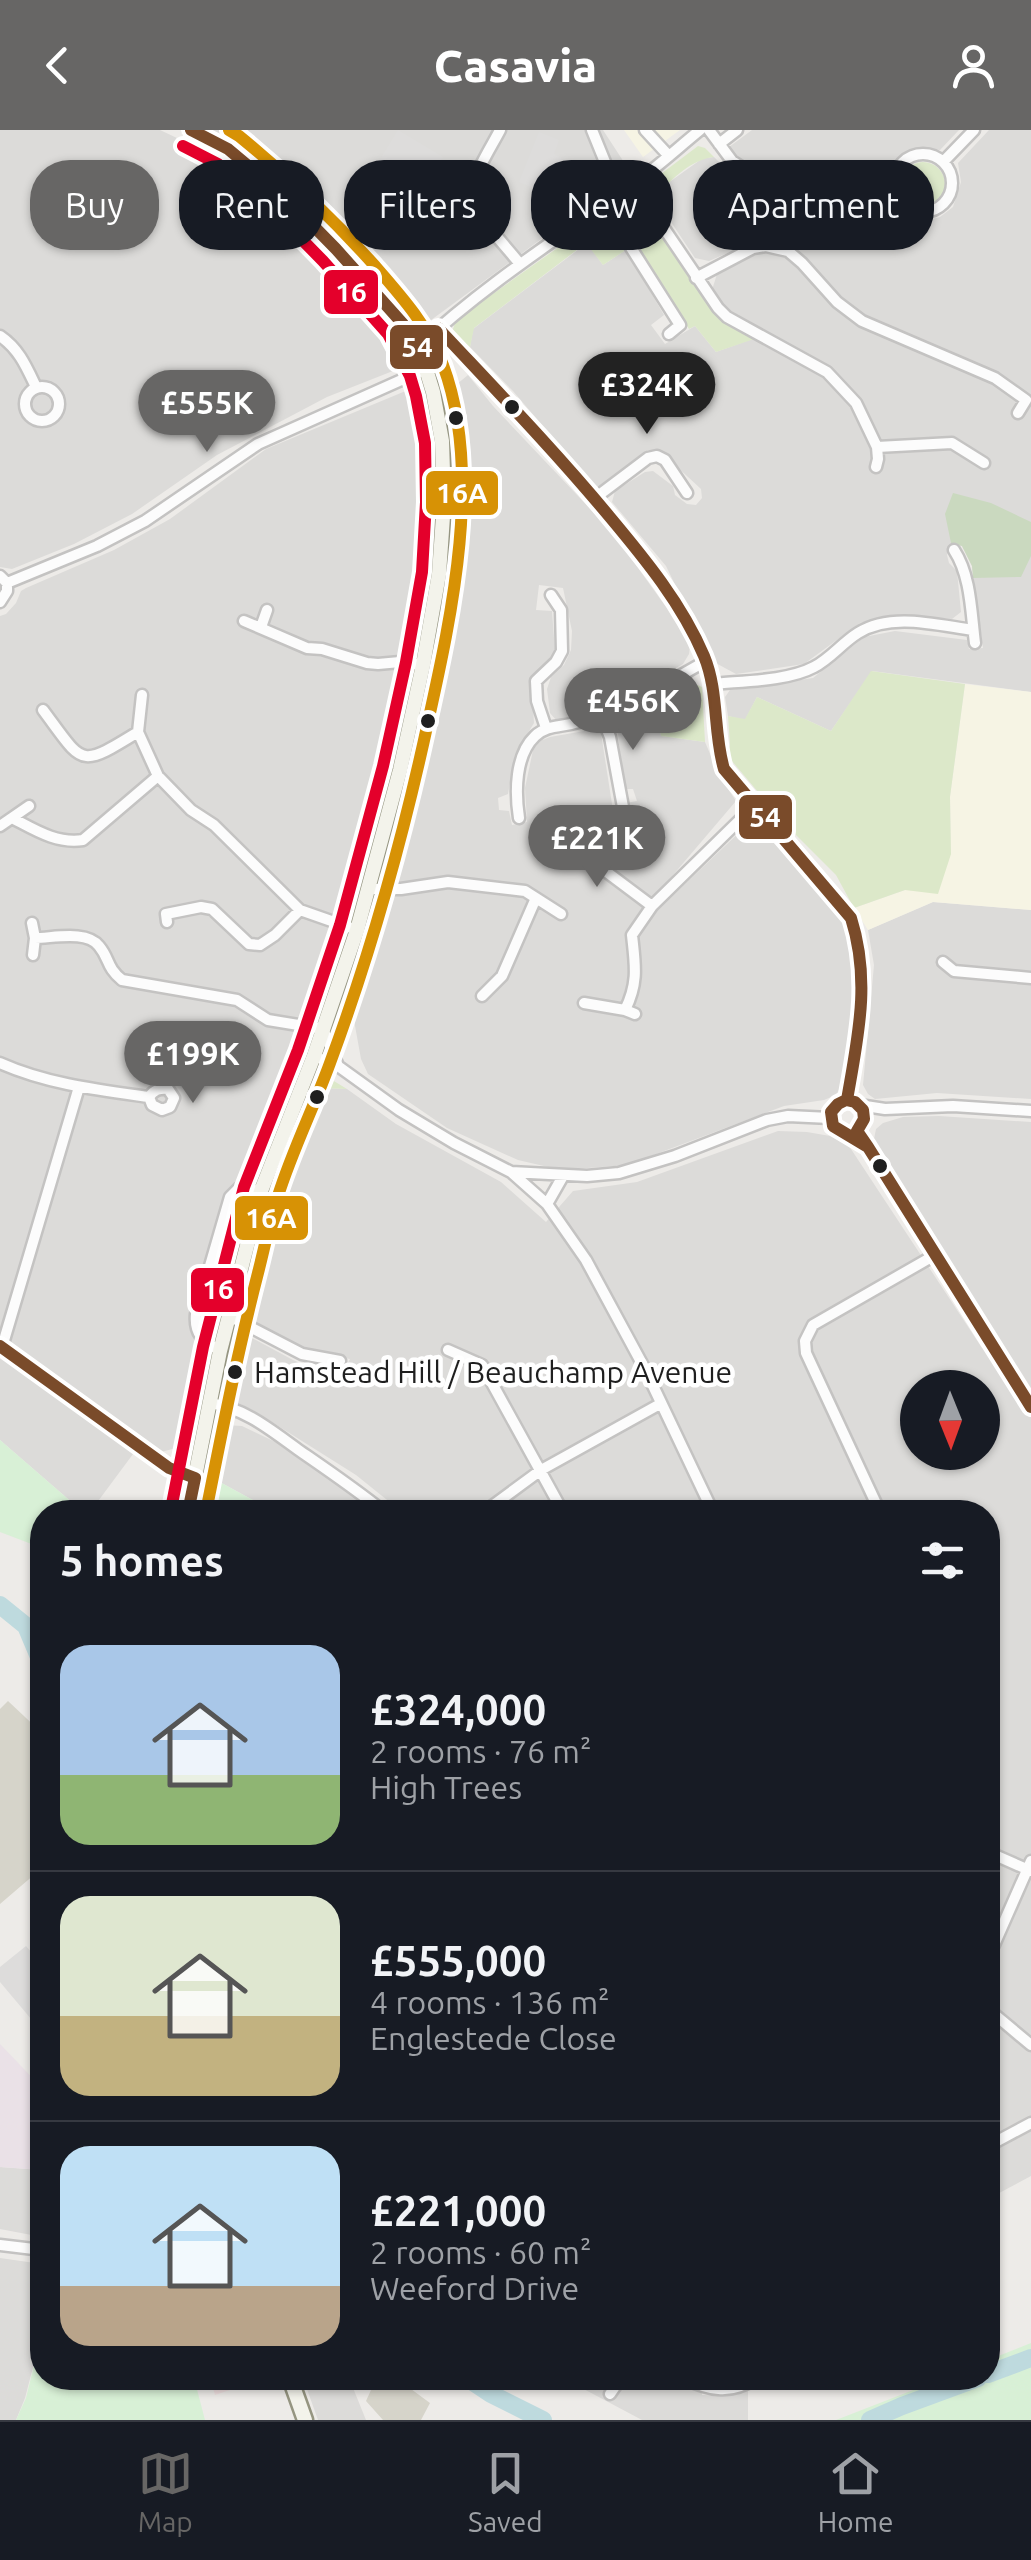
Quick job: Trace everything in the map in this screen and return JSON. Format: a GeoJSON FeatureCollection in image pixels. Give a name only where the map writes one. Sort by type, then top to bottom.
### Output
{"type":"FeatureCollection","features":[{"type":"Feature","properties":{"kind":"main road"},"geometry":{"type":"LineString","coordinates":[[190,1500],[220,1351],[261,1191],[314,1056],[357,930],[400,770],[424,665],[439,574],[444,502],[442,441],[433,392],[404,324],[284,196],[228,148],[191,130]]}},
{"type":"Feature","properties":{"kind":"main road"},"geometry":{"type":"LineString","coordinates":[[294,2390],[305,2420]]}},
{"type":"Feature","properties":{"kind":"street"},"geometry":{"type":"LineString","coordinates":[[500,130],[475,179],[471,196],[477,210],[520,264]]}},
{"type":"Feature","properties":{"kind":"street"},"geometry":{"type":"LineString","coordinates":[[592,130],[605,160]]}},
{"type":"Feature","properties":{"kind":"street"},"geometry":{"type":"LineString","coordinates":[[644,130],[669,156]]}},
{"type":"Feature","properties":{"kind":"street"},"geometry":{"type":"LineString","coordinates":[[664,160],[700,130]]}},
{"type":"Feature","properties":{"kind":"street"},"geometry":{"type":"LineString","coordinates":[[709,130],[731,160]]}},
{"type":"Feature","properties":{"kind":"street"},"geometry":{"type":"LineString","coordinates":[[718,144],[736,130]]}},
{"type":"Feature","properties":{"kind":"street"},"geometry":{"type":"LineString","coordinates":[[942,162],[974,130]]}},
{"type":"Feature","properties":{"kind":"street"},"geometry":{"type":"LineString","coordinates":[[923,154],[942,162],[952,182],[949,196],[940,207],[919,212],[900,202],[894,182],[903,162],[923,154]]}},
{"type":"Feature","properties":{"kind":"street"},"geometry":{"type":"LineString","coordinates":[[673,243],[727,317],[826,372],[856,403],[876,447],[876,467]]}},
{"type":"Feature","properties":{"kind":"street"},"geometry":{"type":"LineString","coordinates":[[696,278],[754,248],[766,246],[788,251],[836,302],[862,321],[994,378],[1026,400],[1018,413]]}},
{"type":"Feature","properties":{"kind":"street"},"geometry":{"type":"LineString","coordinates":[[416,348],[540,250]]}},
{"type":"Feature","properties":{"kind":"street"},"geometry":{"type":"LineString","coordinates":[[632,250],[680,325],[669,334]]}},
{"type":"Feature","properties":{"kind":"street"},"geometry":{"type":"LineString","coordinates":[[438,328],[595,498],[666,586],[692,630],[714,684],[716,738],[724,769],[851,918],[865,977],[848,1100]]}},
{"type":"Feature","properties":{"kind":"street"},"geometry":{"type":"LineString","coordinates":[[0,336],[22,356],[36,387]]}},
{"type":"Feature","properties":{"kind":"street"},"geometry":{"type":"LineString","coordinates":[[0,602],[8,592],[3,580],[97,546],[146,521],[258,444],[426,369]]}},
{"type":"Feature","properties":{"kind":"street"},"geometry":{"type":"LineString","coordinates":[[876,447],[952,444],[984,463]]}},
{"type":"Feature","properties":{"kind":"street"},"geometry":{"type":"LineString","coordinates":[[595,498],[648,458],[657,456],[665,460],[687,494]]}},
{"type":"Feature","properties":{"kind":"street"},"geometry":{"type":"LineString","coordinates":[[714,684],[771,678],[814,668],[855,635],[880,624],[924,623],[974,636],[966,577],[954,550]]}},
{"type":"Feature","properties":{"kind":"street"},"geometry":{"type":"LineString","coordinates":[[546,728],[537,701],[536,681],[562,652],[561,610],[550,595]]}},
{"type":"Feature","properties":{"kind":"street"},"geometry":{"type":"LineString","coordinates":[[261,627],[266,610]]}},
{"type":"Feature","properties":{"kind":"street"},"geometry":{"type":"LineString","coordinates":[[244,621],[307,648],[322,648],[367,663],[424,665]]}},
{"type":"Feature","properties":{"kind":"street"},"geometry":{"type":"LineString","coordinates":[[518,818],[516,801],[523,754],[532,739],[546,728],[572,724],[634,702],[706,662]]}},
{"type":"Feature","properties":{"kind":"street"},"geometry":{"type":"LineString","coordinates":[[142,696],[138,732],[158,776],[300,910],[357,930]]}},
{"type":"Feature","properties":{"kind":"street"},"geometry":{"type":"LineString","coordinates":[[43,710],[73,750],[83,757],[98,756],[138,732]]}},
{"type":"Feature","properties":{"kind":"street"},"geometry":{"type":"LineString","coordinates":[[601,715],[625,800]]}},
{"type":"Feature","properties":{"kind":"street"},"geometry":{"type":"LineString","coordinates":[[14,818],[59,840],[83,840],[158,776]]}},
{"type":"Feature","properties":{"kind":"street"},"geometry":{"type":"LineString","coordinates":[[500,804],[516,801]]}},
{"type":"Feature","properties":{"kind":"street"},"geometry":{"type":"LineString","coordinates":[[0,826],[29,806]]}},
{"type":"Feature","properties":{"kind":"street"},"geometry":{"type":"LineString","coordinates":[[584,1002],[630,1012],[636,968],[632,935],[652,906],[754,806]]}},
{"type":"Feature","properties":{"kind":"street"},"geometry":{"type":"LineString","coordinates":[[613,855],[604,870],[652,906]]}},
{"type":"Feature","properties":{"kind":"street"},"geometry":{"type":"LineString","coordinates":[[368,888],[448,882],[525,890],[561,914]]}},
{"type":"Feature","properties":{"kind":"street"},"geometry":{"type":"LineString","coordinates":[[482,996],[502,976],[536,898]]}},
{"type":"Feature","properties":{"kind":"street"},"geometry":{"type":"LineString","coordinates":[[167,922],[166,914],[201,907],[212,909],[249,944],[260,945],[300,910]]}},
{"type":"Feature","properties":{"kind":"street"},"geometry":{"type":"LineString","coordinates":[[32,923],[33,955]]}},
{"type":"Feature","properties":{"kind":"street"},"geometry":{"type":"LineString","coordinates":[[35,938],[87,936],[98,943],[111,970],[122,980],[237,1000],[268,1020],[323,1029],[338,1066]]}},
{"type":"Feature","properties":{"kind":"street"},"geometry":{"type":"LineString","coordinates":[[943,962],[954,970],[1031,978]]}},
{"type":"Feature","properties":{"kind":"street"},"geometry":{"type":"LineString","coordinates":[[314,1056],[338,1066],[454,1144],[511,1172],[547,1204],[605,1294],[707,1500]]}},
{"type":"Feature","properties":{"kind":"street"},"geometry":{"type":"LineString","coordinates":[[0,1063],[79,1086],[150,1098]]}},
{"type":"Feature","properties":{"kind":"street"},"geometry":{"type":"LineString","coordinates":[[79,1086],[1,1347],[169,1468],[195,1478]]}},
{"type":"Feature","properties":{"kind":"street"},"geometry":{"type":"LineString","coordinates":[[830,1118],[836,1104],[848,1100],[885,1109],[952,1106],[1031,1111]]}},
{"type":"Feature","properties":{"kind":"street"},"geometry":{"type":"LineString","coordinates":[[855,1130],[864,1113],[859,1105]]}},
{"type":"Feature","properties":{"kind":"street"},"geometry":{"type":"LineString","coordinates":[[830,1118],[837,1130],[855,1130],[885,1109]]}},
{"type":"Feature","properties":{"kind":"street"},"geometry":{"type":"LineString","coordinates":[[511,1172],[563,1176],[619,1173],[767,1120],[788,1116],[830,1118]]}},
{"type":"Feature","properties":{"kind":"street"},"geometry":{"type":"LineString","coordinates":[[855,1130],[1031,1407]]}},
{"type":"Feature","properties":{"kind":"street"},"geometry":{"type":"LineString","coordinates":[[547,1204],[563,1176]]}},
{"type":"Feature","properties":{"kind":"street"},"geometry":{"type":"LineString","coordinates":[[220,1351],[200,1336],[195,1326],[196,1314],[230,1197],[239,1188],[261,1191]]}},
{"type":"Feature","properties":{"kind":"street"},"geometry":{"type":"LineString","coordinates":[[874,1500],[806,1353],[804,1341],[813,1326],[934,1255]]}},
{"type":"Feature","properties":{"kind":"street"},"geometry":{"type":"LineString","coordinates":[[229,1316],[302,1354],[340,1361]]}},
{"type":"Feature","properties":{"kind":"street"},"geometry":{"type":"LineString","coordinates":[[448,1350],[482,1364],[557,1500]]}},
{"type":"Feature","properties":{"kind":"street"},"geometry":{"type":"LineString","coordinates":[[210,1403],[228,1405],[252,1417],[369,1500]]}},
{"type":"Feature","properties":{"kind":"street"},"geometry":{"type":"LineString","coordinates":[[500,1500],[541,1470],[660,1404]]}},
{"type":"Feature","properties":{"kind":"street"},"geometry":{"type":"LineString","coordinates":[[1000,1856],[1030,1867],[1000,1932]]}},
{"type":"Feature","properties":{"kind":"street"},"geometry":{"type":"LineString","coordinates":[[1000,2018],[1031,2045]]}},
{"type":"Feature","properties":{"kind":"street"},"geometry":{"type":"LineString","coordinates":[[1000,2140],[1031,2123]]}},
{"type":"Feature","properties":{"kind":"street"},"geometry":{"type":"LineString","coordinates":[[0,2245],[30,2249]]}},
{"type":"Feature","properties":{"kind":"street"},"geometry":{"type":"LineString","coordinates":[[610,2394],[613,2390]]}},
{"type":"Feature","properties":{"kind":"shaded area"},"geometry":{"type":"Polygon","coordinates":[[[0,130],[160,130],[214,160],[179,160],[179,250],[316,250],[375,314],[407,358],[403,367],[327,397],[217,455],[132,514],[74,544],[12,569],[0,567],[0,130]]]}},
{"type":"Feature","properties":{"kind":"shaded area"},"geometry":{"type":"Polygon","coordinates":[[[204,130],[603,130],[623,160],[531,160],[531,247],[427,323],[416,327],[344,250],[511,250],[511,160],[344,160],[344,250],[324,228],[324,160],[242,160],[204,130]]]}},
{"type":"Feature","properties":{"kind":"shaded area"},"geometry":{"type":"Polygon","coordinates":[[[398,130],[443,157],[441,160],[380,160],[398,130]]]}},
{"type":"Feature","properties":{"kind":"shaded area"},"geometry":{"type":"Polygon","coordinates":[[[624,130],[680,130],[643,157],[624,130]]]}},
{"type":"Feature","properties":{"kind":"shaded area"},"geometry":{"type":"Polygon","coordinates":[[[752,130],[959,130],[940,150],[919,148],[895,160],[739,160],[729,147],[752,130]]]}},
{"type":"Feature","properties":{"kind":"shaded area"},"geometry":{"type":"Polygon","coordinates":[[[989,130],[1031,130],[1031,692],[872,671],[831,731],[757,697],[745,720],[728,716],[725,697],[730,690],[813,678],[864,637],[895,631],[967,640],[969,649],[983,648],[972,566],[962,546],[952,544],[947,555],[957,571],[961,612],[952,619],[891,615],[860,623],[804,664],[736,674],[712,661],[666,566],[612,502],[615,491],[645,472],[653,471],[673,486],[675,495],[687,504],[696,505],[702,498],[701,489],[661,452],[648,450],[601,487],[593,485],[470,347],[473,329],[578,250],[592,250],[603,265],[626,250],[664,315],[651,325],[665,344],[695,326],[716,352],[766,334],[738,320],[719,303],[712,290],[717,274],[736,263],[730,252],[709,261],[695,258],[673,225],[673,179],[693,165],[693,250],[934,250],[934,219],[953,207],[961,182],[958,163],[989,130]]]}},
{"type":"Feature","properties":{"kind":"shaded area"},"geometry":{"type":"Polygon","coordinates":[[[539,132],[559,140],[554,154],[561,160],[531,160],[531,187],[519,182],[539,132]]]}},
{"type":"Feature","properties":{"kind":"shaded area"},"geometry":{"type":"Polygon","coordinates":[[[468,375],[613,533],[690,646],[683,664],[600,711],[556,720],[550,713],[547,689],[571,650],[572,631],[563,588],[539,585],[536,610],[552,611],[555,651],[531,676],[534,723],[515,754],[508,794],[498,798],[499,810],[509,811],[512,825],[527,822],[525,788],[533,750],[550,737],[590,730],[601,733],[614,817],[628,814],[626,803],[637,801],[633,789],[625,789],[616,722],[640,709],[656,707],[661,736],[705,742],[720,777],[736,801],[656,895],[665,903],[746,826],[761,824],[849,932],[856,972],[842,1084],[836,1095],[784,1106],[627,1165],[561,1170],[518,1160],[447,1128],[368,1074],[361,1059],[348,987],[390,856],[397,845],[444,660],[456,597],[456,491],[445,394],[468,375]]]}},
{"type":"Feature","properties":{"kind":"shaded area"},"geometry":{"type":"Polygon","coordinates":[[[408,390],[415,392],[425,418],[432,480],[431,555],[416,644],[361,880],[310,1020],[299,1020],[287,1060],[220,1216],[192,1323],[206,1359],[190,1432],[180,1447],[161,1452],[136,1450],[99,1500],[69,1500],[0,1440],[0,616],[16,603],[21,591],[114,550],[170,519],[266,449],[408,390]]]}},
{"type":"Feature","properties":{"kind":"shaded area"},"geometry":{"type":"Polygon","coordinates":[[[965,684],[1031,692],[1031,910],[933,902],[868,930],[854,908],[905,890],[951,854],[950,797],[965,684]]]}},
{"type":"Feature","properties":{"kind":"shaded area"},"geometry":{"type":"Polygon","coordinates":[[[933,902],[1031,910],[1031,1099],[937,1093],[875,1099],[863,1085],[874,965],[868,930],[933,902]]]}},
{"type":"Feature","properties":{"kind":"shaded area"},"geometry":{"type":"Polygon","coordinates":[[[323,1088],[347,1089],[396,1124],[501,1182],[546,1222],[573,1191],[637,1182],[778,1131],[830,1136],[849,1146],[982,1348],[999,1339],[874,1139],[876,1129],[903,1117],[1031,1122],[1031,2176],[1000,2193],[1000,1500],[387,1500],[356,1475],[226,1397],[252,1338],[339,1380],[350,1359],[300,1349],[254,1322],[243,1309],[288,1173],[304,1110],[323,1088]]]}},
{"type":"Feature","properties":{"kind":"shaded area"},"geometry":{"type":"Polygon","coordinates":[[[225,1425],[242,1426],[286,1447],[358,1500],[253,1500],[207,1475],[213,1432],[225,1425]]]}},
{"type":"Feature","properties":{"kind":"shaded area"},"geometry":{"type":"Polygon","coordinates":[[[8,1701],[30,1722],[30,1878],[0,1904],[0,1709],[8,1701]]]}},
{"type":"Feature","properties":{"kind":"shaded area"},"geometry":{"type":"Polygon","coordinates":[[[26,1946],[30,1951],[30,2018],[0,1982],[0,1967],[26,1946]]]}},
{"type":"Feature","properties":{"kind":"shaded area"},"geometry":{"type":"Polygon","coordinates":[[[0,2044],[30,2075],[30,2169],[0,2167],[0,2044]]]}},
{"type":"Feature","properties":{"kind":"shaded area"},"geometry":{"type":"Polygon","coordinates":[[[0,2167],[30,2169],[30,2235],[0,2229],[0,2167]]]}},
{"type":"Feature","properties":{"kind":"shaded area"},"geometry":{"type":"Polygon","coordinates":[[[0,2258],[30,2262],[30,2379],[16,2420],[0,2420],[0,2258]]]}},
{"type":"Feature","properties":{"kind":"shaded area"},"geometry":{"type":"Polygon","coordinates":[[[307,2390],[354,2390],[366,2420],[318,2420],[307,2390]]]}},
{"type":"Feature","properties":{"kind":"shaded area"},"geometry":{"type":"Polygon","coordinates":[[[371,2390],[412,2390],[430,2403],[421,2420],[383,2420],[366,2401],[371,2390]]]}},
{"type":"Feature","properties":{"kind":"shaded area"},"geometry":{"type":"Polygon","coordinates":[[[586,2390],[702,2390],[702,2395],[726,2396],[748,2390],[748,2420],[642,2420],[586,2390]]]}},
{"type":"Feature","properties":{"kind":"green space"},"geometry":{"type":"Polygon","coordinates":[[[698,146],[714,157],[693,160],[693,165],[673,180],[673,165],[698,146]]]}},
{"type":"Feature","properties":{"kind":"green space"},"geometry":{"type":"Polygon","coordinates":[[[934,166],[943,176],[943,192],[934,202],[934,166]]]}},
{"type":"Feature","properties":{"kind":"green space"},"geometry":{"type":"Polygon","coordinates":[[[555,250],[577,250],[474,328],[470,347],[452,332],[456,320],[555,250]]]}},
{"type":"Feature","properties":{"kind":"green space"},"geometry":{"type":"Polygon","coordinates":[[[591,250],[626,250],[603,265],[591,250]]]}},
{"type":"Feature","properties":{"kind":"green space"},"geometry":{"type":"Polygon","coordinates":[[[640,250],[670,250],[727,323],[754,339],[716,352],[695,326],[689,329],[640,250]]]}},
{"type":"Feature","properties":{"kind":"green space"},"geometry":{"type":"Polygon","coordinates":[[[953,493],[991,503],[1031,522],[1031,556],[1021,577],[973,578],[962,546],[951,543],[945,514],[953,493]]]}},
{"type":"Feature","properties":{"kind":"green space"},"geometry":{"type":"Polygon","coordinates":[[[871,671],[965,684],[950,797],[951,854],[938,894],[905,890],[854,908],[836,875],[785,824],[726,754],[730,745],[728,716],[745,719],[757,697],[831,731],[871,671]]]}},
{"type":"Feature","properties":{"kind":"green space"},"geometry":{"type":"Polygon","coordinates":[[[685,680],[702,687],[705,742],[661,736],[656,707],[640,709],[685,680]]]}},
{"type":"Feature","properties":{"kind":"green space"},"geometry":{"type":"Polygon","coordinates":[[[296,1030],[308,1036],[310,1042],[260,1181],[236,1183],[287,1060],[296,1030]]]}},
{"type":"Feature","properties":{"kind":"green space"},"geometry":{"type":"Polygon","coordinates":[[[324,1075],[347,1089],[323,1088],[304,1110],[288,1173],[243,1309],[239,1300],[270,1181],[314,1077],[324,1075]]]}},
{"type":"Feature","properties":{"kind":"green space"},"geometry":{"type":"Polygon","coordinates":[[[239,1195],[255,1197],[215,1343],[200,1334],[199,1315],[232,1201],[239,1195]]]}},
{"type":"Feature","properties":{"kind":"green space"},"geometry":{"type":"Polygon","coordinates":[[[0,1440],[69,1500],[30,1500],[30,1543],[0,1532],[0,1440]]]}},
{"type":"Feature","properties":{"kind":"green space"},"geometry":{"type":"Polygon","coordinates":[[[207,1475],[253,1500],[202,1500],[207,1475]]]}},
{"type":"Feature","properties":{"kind":"green space"},"geometry":{"type":"Polygon","coordinates":[[[1031,2343],[1031,2420],[836,2420],[913,2390],[1000,2390],[1000,2355],[1031,2343]]]}},
{"type":"Feature","properties":{"kind":"green space"},"geometry":{"type":"Polygon","coordinates":[[[30,2382],[30,2390],[197,2390],[205,2420],[16,2420],[30,2382]]]}},
{"type":"Feature","properties":{"kind":"waterway"},"geometry":{"type":"LineString","coordinates":[[0,1605],[26,1626],[30,1636]]}},
{"type":"Feature","properties":{"kind":"waterway"},"geometry":{"type":"LineString","coordinates":[[1000,2370],[1031,2358]]}},
{"type":"Feature","properties":{"kind":"waterway"},"geometry":{"type":"LineString","coordinates":[[485,2390],[543,2420]]}},
{"type":"Feature","properties":{"kind":"waterway"},"geometry":{"type":"LineString","coordinates":[[870,2420],[945,2390]]}},
{"type":"Feature","properties":{"kind":"transit line","name":"54"},"geometry":{"type":"LineString","coordinates":[[191,130],[228,149],[284,196],[403,324],[417,348],[438,328],[589,492],[674,600],[709,670],[724,769],[851,918],[861,986],[847,1100]]}},
{"type":"Feature","properties":{"kind":"transit line","name":"16A"},"geometry":{"type":"LineString","coordinates":[[208,1500],[272,1214],[359,979],[408,809],[454,590],[462,497],[455,407],[443,365],[422,325],[385,278],[326,215],[229,130]]}},
{"type":"Feature","properties":{"kind":"transit line","name":"16"},"geometry":{"type":"LineString","coordinates":[[173,1500],[203,1347],[244,1187],[298,1050],[340,925],[383,766],[422,572],[426,502],[425,443],[416,396],[388,334],[272,209],[218,164],[183,146]]}},
{"type":"Feature","properties":{"kind":"transit line","name":"54"},"geometry":{"type":"LineString","coordinates":[[846,1100],[863,1110],[864,1119],[857,1131],[868,1147],[833,1126],[831,1112],[846,1100]]}},
{"type":"Feature","properties":{"kind":"transit line","name":"54"},"geometry":{"type":"LineString","coordinates":[[868,1147],[1031,1407]]}},
{"type":"Feature","properties":{"kind":"transit line","name":"54"},"geometry":{"type":"LineString","coordinates":[[0,1346],[169,1468],[195,1478],[190,1500]]}},
{"type":"Feature","properties":{"kind":"place","name":"Hamstead Hill / Beauchamp Avenue"},"geometry":{"type":"Point","coordinates":[235,1372]}}]}
